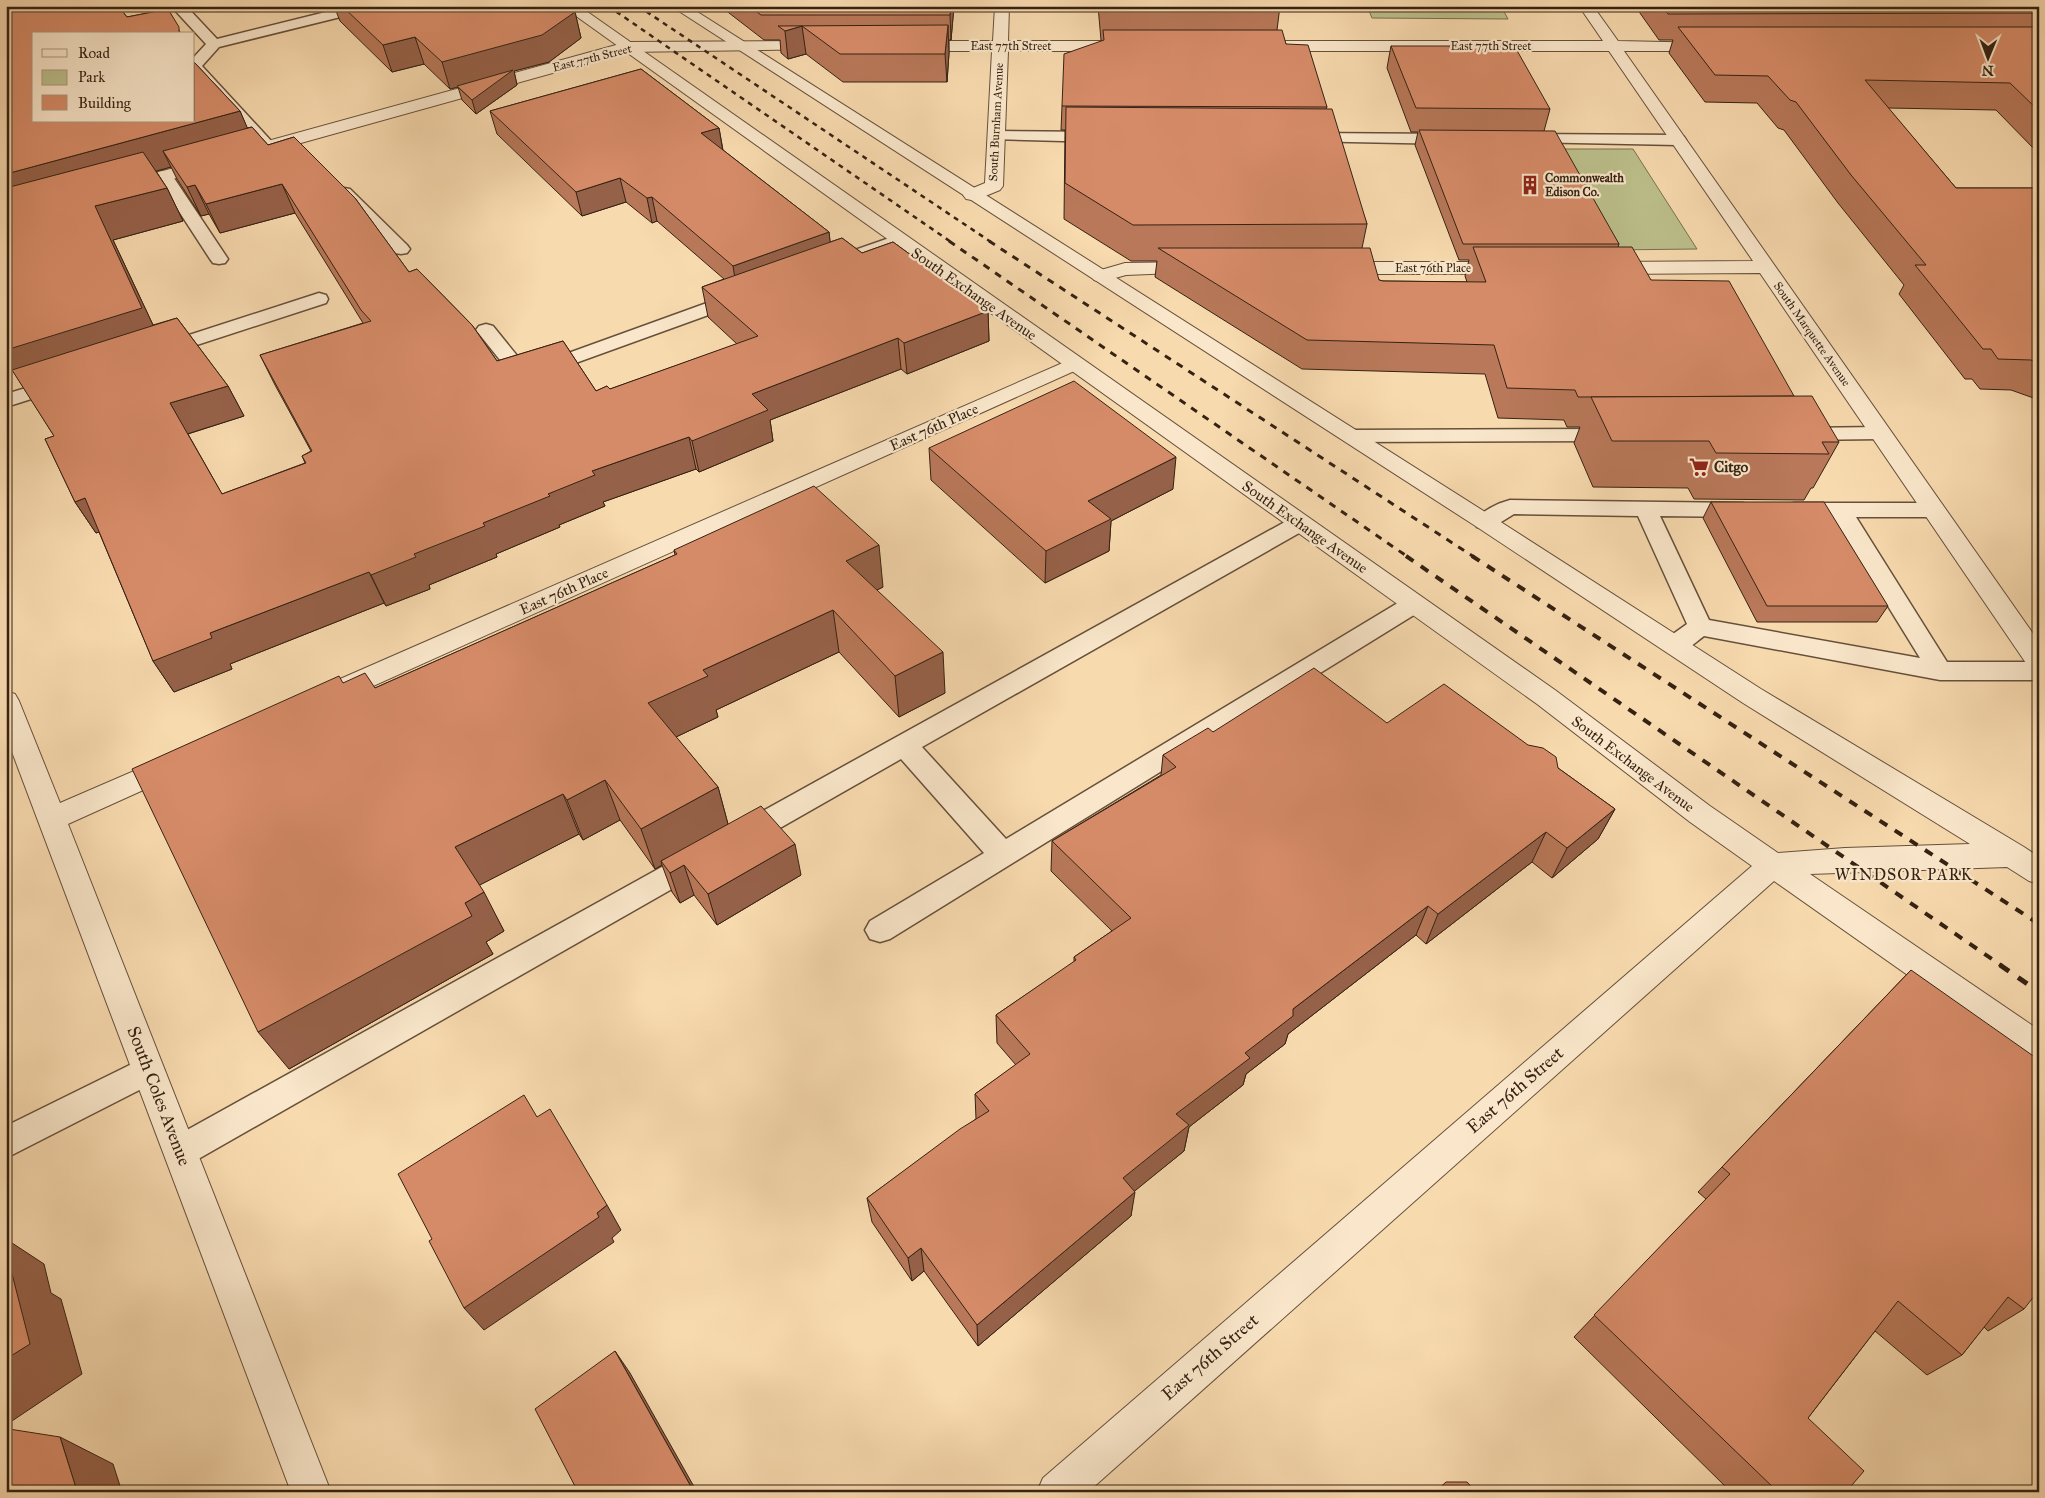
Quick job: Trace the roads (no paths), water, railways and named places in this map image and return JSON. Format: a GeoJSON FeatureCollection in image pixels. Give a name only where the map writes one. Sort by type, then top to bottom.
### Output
{"type":"FeatureCollection","features":[{"type":"Feature","properties":{"kind":"street","name":"South Exchange Avenue"},"geometry":{"type":"LineString","coordinates":[[569,6],[1546,696],[1681,801],[2039,1050]]}},
{"type":"Feature","properties":{"kind":"street"},"geometry":{"type":"LineString","coordinates":[[678,6],[1485,522],[1752,696],[2025,855],[2039,872]]}},
{"type":"Feature","properties":{"kind":"street","name":"South Burnham Avenue"},"geometry":{"type":"LineString","coordinates":[[972,195],[994,186],[1002,6]]}},
{"type":"Feature","properties":{"kind":"street","name":"South Marquette Avenue"},"geometry":{"type":"LineString","coordinates":[[1586,6],[2039,662]]}},
{"type":"Feature","properties":{"kind":"street","name":"East 77th Street"},"geometry":{"type":"LineString","coordinates":[[109,191],[627,47],[831,46]]}},
{"type":"Feature","properties":{"kind":"street","name":"East 77th Street"},"geometry":{"type":"LineString","coordinates":[[901,46],[1139,46]]}},
{"type":"Feature","properties":{"kind":"street","name":"East 77th Street"},"geometry":{"type":"LineString","coordinates":[[1257,46],[1719,46]]}},
{"type":"Feature","properties":{"kind":"street"},"geometry":{"type":"LineString","coordinates":[[1101,276],[1126,269],[1214,268]]}},
{"type":"Feature","properties":{"kind":"street","name":"East 76th Place"},"geometry":{"type":"LineString","coordinates":[[1324,268],[1522,268]]}},
{"type":"Feature","properties":{"kind":"street"},"geometry":{"type":"LineString","coordinates":[[1592,268],[1766,268]]}},
{"type":"Feature","properties":{"kind":"street","name":"East 76th Place"},"geometry":{"type":"LineString","coordinates":[[316,701],[1074,364]]}},
{"type":"Feature","properties":{"kind":"street","name":"South Coles Avenue"},"geometry":{"type":"LineString","coordinates":[[6,700],[311,1492]]}},
{"type":"Feature","properties":{"kind":"street"},"geometry":{"type":"LineString","coordinates":[[53,818],[189,757]]}},
{"type":"Feature","properties":{"kind":"street"},"geometry":{"type":"LineString","coordinates":[[1773,865],[1845,860],[2025,855]]}},
{"type":"Feature","properties":{"kind":"street","name":"East 76th Street"},"geometry":{"type":"LineString","coordinates":[[1056,1492],[1773,865]]}},
{"type":"Feature","properties":{"kind":"lane"},"geometry":{"type":"LineString","coordinates":[[178,6],[214,44]]}},
{"type":"Feature","properties":{"kind":"lane"},"geometry":{"type":"LineString","coordinates":[[268,6],[273,6]]}},
{"type":"Feature","properties":{"kind":"lane"},"geometry":{"type":"LineString","coordinates":[[195,65],[214,44],[368,6]]}},
{"type":"Feature","properties":{"kind":"lane"},"geometry":{"type":"LineString","coordinates":[[195,67],[268,147]]}},
{"type":"Feature","properties":{"kind":"lane"},"geometry":{"type":"LineString","coordinates":[[997,136],[1112,137]]}},
{"type":"Feature","properties":{"kind":"lane"},"geometry":{"type":"LineString","coordinates":[[1291,138],[1468,139]]}},
{"type":"Feature","properties":{"kind":"lane"},"geometry":{"type":"LineString","coordinates":[[1504,139],[1678,140]]}},
{"type":"Feature","properties":{"kind":"lane"},"geometry":{"type":"LineString","coordinates":[[291,140],[306,156]]}},
{"type":"Feature","properties":{"kind":"lane"},"geometry":{"type":"LineString","coordinates":[[164,176],[219,258]]}},
{"type":"Feature","properties":{"kind":"lane"},"geometry":{"type":"LineString","coordinates":[[334,182],[401,249]]}},
{"type":"Feature","properties":{"kind":"lane"},"geometry":{"type":"LineString","coordinates":[[808,273],[898,240]]}},
{"type":"Feature","properties":{"kind":"lane"},"geometry":{"type":"LineString","coordinates":[[486,330],[523,376],[753,293]]}},
{"type":"Feature","properties":{"kind":"lane"},"geometry":{"type":"LineString","coordinates":[[139,358],[320,299]]}},
{"type":"Feature","properties":{"kind":"lane"},"geometry":{"type":"LineString","coordinates":[[6,401],[82,376]]}},
{"type":"Feature","properties":{"kind":"lane"},"geometry":{"type":"LineString","coordinates":[[1776,434],[1881,433]]}},
{"type":"Feature","properties":{"kind":"lane"},"geometry":{"type":"LineString","coordinates":[[1351,436],[1628,435]]}},
{"type":"Feature","properties":{"kind":"lane"},"geometry":{"type":"LineString","coordinates":[[1485,522],[1510,507],[1933,510]]}},
{"type":"Feature","properties":{"kind":"lane"},"geometry":{"type":"LineString","coordinates":[[1646,509],[1700,627]]}},
{"type":"Feature","properties":{"kind":"lane"},"geometry":{"type":"LineString","coordinates":[[1840,510],[1940,671]]}},
{"type":"Feature","properties":{"kind":"lane"},"geometry":{"type":"LineString","coordinates":[[181,1151],[1300,523]]}},
{"type":"Feature","properties":{"kind":"lane"},"geometry":{"type":"LineString","coordinates":[[880,930],[1414,604]]}},
{"type":"Feature","properties":{"kind":"lane"},"geometry":{"type":"LineString","coordinates":[[1675,645],[1700,627],[1940,671],[2039,671]]}},
{"type":"Feature","properties":{"kind":"lane"},"geometry":{"type":"LineString","coordinates":[[904,745],[1003,855]]}},
{"type":"Feature","properties":{"kind":"lane"},"geometry":{"type":"LineString","coordinates":[[6,1143],[148,1070]]}},
{"type":"Feature","properties":{"kind":"railway"},"geometry":{"type":"LineString","coordinates":[[608,6],[951,242]]}},
{"type":"Feature","properties":{"kind":"railway"},"geometry":{"type":"LineString","coordinates":[[638,6],[991,242]]}},
{"type":"Feature","properties":{"kind":"railway"},"geometry":{"type":"LineString","coordinates":[[949,241],[1408,557]]}},
{"type":"Feature","properties":{"kind":"railway"},"geometry":{"type":"LineString","coordinates":[[989,241],[1474,557]]}},
{"type":"Feature","properties":{"kind":"railway"},"geometry":{"type":"LineString","coordinates":[[1406,556],[2002,966]]}},
{"type":"Feature","properties":{"kind":"railway"},"geometry":{"type":"LineString","coordinates":[[1472,556],[2039,924]]}},
{"type":"Feature","properties":{"kind":"railway"},"geometry":{"type":"LineString","coordinates":[[2000,965],[2039,992]]}},
{"type":"Feature","properties":{"kind":"place","name":"Commonwealth Edison Co."},"geometry":{"type":"Point","coordinates":[1530,185]}},
{"type":"Feature","properties":{"kind":"place","name":"Citgo"},"geometry":{"type":"Point","coordinates":[1699,467]}},
{"type":"Feature","properties":{"kind":"district","name":"WINDSOR PARK"},"geometry":{"type":"Point","coordinates":[1904,874]}}]}
